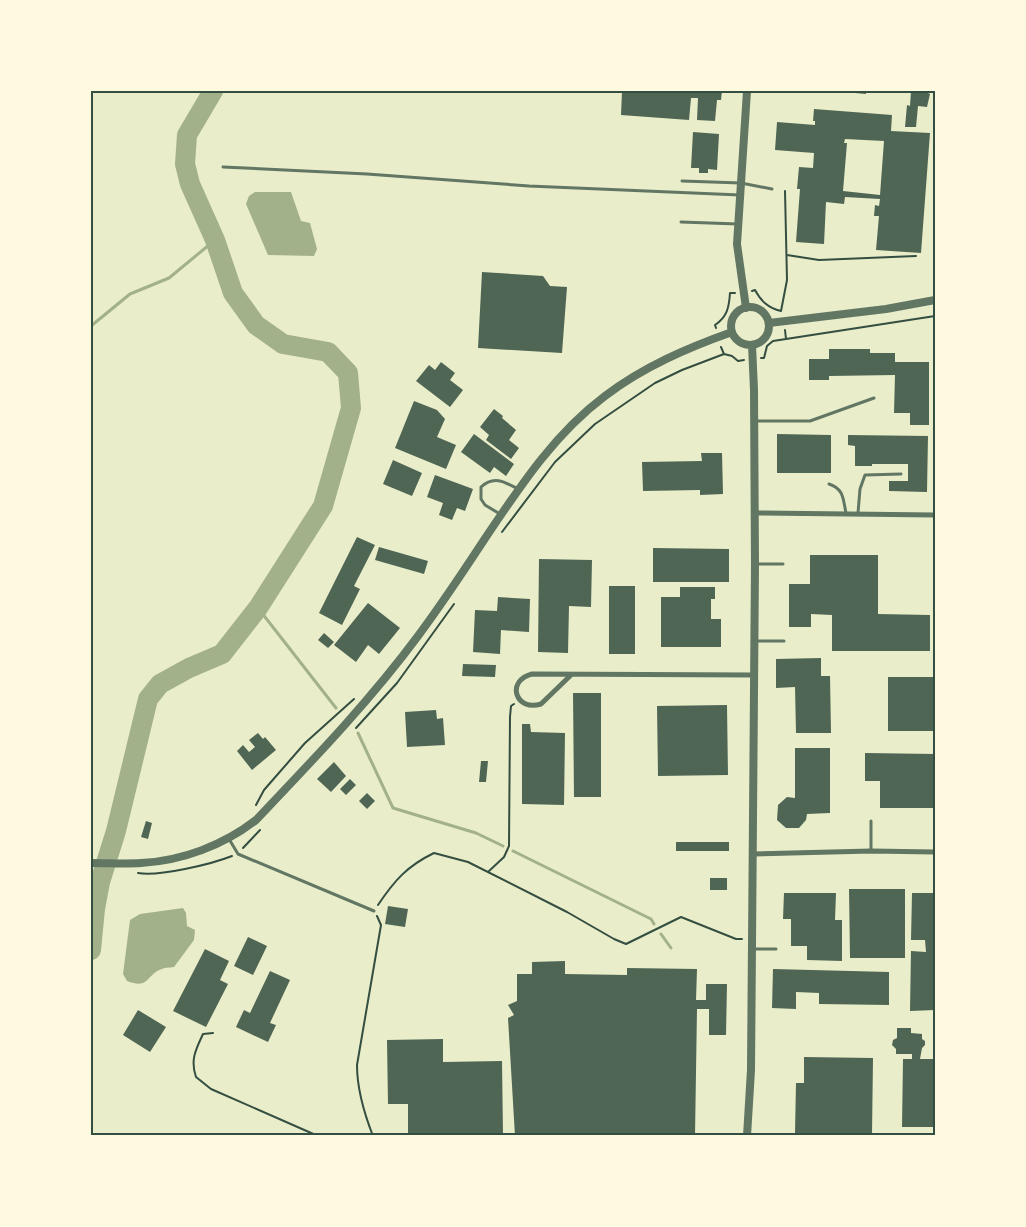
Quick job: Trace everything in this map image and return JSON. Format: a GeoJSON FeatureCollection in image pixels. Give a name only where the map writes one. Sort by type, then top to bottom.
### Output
{"type":"FeatureCollection","features":[{"type":"Feature","properties":{"kind":"street"},"geometry":{"type":"LineString","coordinates":[[746,308],[737,244],[747,91]]}},
{"type":"Feature","properties":{"kind":"street"},"geometry":{"type":"LineString","coordinates":[[769,323],[886,309],[935,300]]}},
{"type":"Feature","properties":{"kind":"street"},"geometry":{"type":"LineString","coordinates":[[746,308],[758,309],[763,312],[769,323],[765,338],[757,344],[752,345],[740,342],[732,332],[734,317],[739,311],[746,308]]}},
{"type":"Feature","properties":{"kind":"street"},"geometry":{"type":"LineString","coordinates":[[92,863],[141,863],[174,859],[228,838],[242,831],[256,820],[358,712],[418,636],[519,489],[559,438],[585,412],[605,396],[650,366],[732,332]]}},
{"type":"Feature","properties":{"kind":"street"},"geometry":{"type":"LineString","coordinates":[[747,1136],[751,1070],[755,564],[752,345]]}},
{"type":"Feature","properties":{"kind":"street"},"geometry":{"type":"LineString","coordinates":[[754,513],[935,515]]}},
{"type":"Feature","properties":{"kind":"street"},"geometry":{"type":"LineString","coordinates":[[570,675],[541,704],[534,706],[522,702],[516,689],[518,682],[524,676],[532,674],[754,675]]}},
{"type":"Feature","properties":{"kind":"street"},"geometry":{"type":"LineString","coordinates":[[752,854],[871,851],[935,852]]}},
{"type":"Feature","properties":{"kind":"lane"},"geometry":{"type":"LineString","coordinates":[[223,167],[367,174],[529,186],[741,195]]}},
{"type":"Feature","properties":{"kind":"lane"},"geometry":{"type":"LineString","coordinates":[[682,181],[741,183],[772,188]]}},
{"type":"Feature","properties":{"kind":"lane"},"geometry":{"type":"LineString","coordinates":[[681,222],[738,224]]}},
{"type":"Feature","properties":{"kind":"lane"},"geometry":{"type":"LineString","coordinates":[[754,421],[810,421],[874,398]]}},
{"type":"Feature","properties":{"kind":"lane"},"geometry":{"type":"LineString","coordinates":[[858,513],[860,489],[865,474],[901,474]]}},
{"type":"Feature","properties":{"kind":"lane"},"geometry":{"type":"LineString","coordinates":[[501,515],[485,505],[481,499],[481,487],[485,483],[497,480],[519,489]]}},
{"type":"Feature","properties":{"kind":"lane"},"geometry":{"type":"LineString","coordinates":[[830,484],[838,487],[841,492],[846,513]]}},
{"type":"Feature","properties":{"kind":"lane"},"geometry":{"type":"LineString","coordinates":[[755,564],[783,564]]}},
{"type":"Feature","properties":{"kind":"lane"},"geometry":{"type":"LineString","coordinates":[[754,641],[784,640]]}},
{"type":"Feature","properties":{"kind":"lane"},"geometry":{"type":"LineString","coordinates":[[871,821],[871,851]]}},
{"type":"Feature","properties":{"kind":"lane"},"geometry":{"type":"LineString","coordinates":[[228,838],[238,854],[239,860]]}},
{"type":"Feature","properties":{"kind":"lane"},"geometry":{"type":"LineString","coordinates":[[238,854],[374,910]]}},
{"type":"Feature","properties":{"kind":"lane"},"geometry":{"type":"LineString","coordinates":[[752,949],[776,949]]}},
{"type":"Feature","properties":{"kind":"path"},"geometry":{"type":"LineString","coordinates":[[724,354],[715,325],[724,320],[728,311],[730,293],[755,290],[759,298],[771,309],[781,311],[787,280],[785,191]]}},
{"type":"Feature","properties":{"kind":"path"},"geometry":{"type":"LineString","coordinates":[[787,256],[819,260],[916,256]]}},
{"type":"Feature","properties":{"kind":"path"},"geometry":{"type":"LineString","coordinates":[[555,462],[595,424],[631,397],[682,370],[724,354],[732,356],[738,361],[764,358],[767,346],[773,341],[935,316]]}},
{"type":"Feature","properties":{"kind":"path"},"geometry":{"type":"LineString","coordinates":[[783,321],[786,339]]}},
{"type":"Feature","properties":{"kind":"path"},"geometry":{"type":"LineString","coordinates":[[488,872],[504,857],[509,846],[510,716],[511,706],[520,698]]}},
{"type":"Feature","properties":{"kind":"path"},"geometry":{"type":"LineString","coordinates":[[256,806],[264,790],[305,743],[350,703]]}},
{"type":"Feature","properties":{"kind":"path"},"geometry":{"type":"LineString","coordinates":[[373,1136],[357,1083],[357,1065],[381,925],[374,910],[394,882],[418,861],[434,853],[468,862],[567,912],[614,940],[626,944],[681,917],[736,939],[752,939]]}},
{"type":"Feature","properties":{"kind":"path"},"geometry":{"type":"LineString","coordinates":[[213,1033],[203,1034],[195,1050],[192,1059],[196,1078],[211,1089],[318,1136]]}},
{"type":"Feature","properties":{"kind":"shaded area"},"geometry":{"type":"Polygon","coordinates":[[[255,192],[291,192],[301,221],[310,223],[317,249],[314,256],[268,255],[246,204],[249,196],[255,192]]]}},
{"type":"Feature","properties":{"kind":"shaded area"},"geometry":{"type":"Polygon","coordinates":[[[183,908],[186,913],[187,926],[195,930],[194,940],[174,967],[157,971],[140,984],[127,981],[123,974],[130,920],[140,914],[183,908]]]}},
{"type":"Feature","properties":{"kind":"building"},"geometry":{"type":"Polygon","coordinates":[[[622,91],[722,91],[721,100],[717,100],[715,121],[697,120],[698,98],[691,98],[689,120],[621,115],[622,91]]]}},
{"type":"Feature","properties":{"kind":"building"},"geometry":{"type":"Polygon","coordinates":[[[855,91],[866,91],[866,94],[855,93],[855,91]]]}},
{"type":"Feature","properties":{"kind":"building"},"geometry":{"type":"Polygon","coordinates":[[[911,91],[928,91],[930,94],[927,107],[918,106],[916,127],[905,127],[907,105],[910,106],[911,91]]]}},
{"type":"Feature","properties":{"kind":"building"},"geometry":{"type":"Polygon","coordinates":[[[814,109],[892,115],[891,131],[930,133],[921,253],[876,250],[879,216],[874,216],[875,205],[879,206],[880,199],[845,197],[844,204],[826,202],[824,244],[796,242],[800,189],[797,189],[799,167],[813,168],[814,153],[775,150],[777,122],[815,125],[815,121],[813,121],[814,109]],[[845,139],[844,143],[847,143],[843,191],[880,195],[884,141],[845,139]]]}},
{"type":"Feature","properties":{"kind":"building"},"geometry":{"type":"Polygon","coordinates":[[[693,132],[719,134],[717,170],[708,169],[708,173],[699,173],[699,168],[691,168],[693,132]]]}},
{"type":"Feature","properties":{"kind":"building"},"geometry":{"type":"Polygon","coordinates":[[[482,272],[543,276],[550,286],[567,287],[562,353],[478,348],[482,272]]]}},
{"type":"Feature","properties":{"kind":"building"},"geometry":{"type":"Polygon","coordinates":[[[829,349],[870,349],[870,353],[895,353],[895,362],[929,362],[929,425],[910,425],[910,413],[894,413],[895,375],[829,376],[829,380],[809,380],[809,359],[829,359],[829,349]]]}},
{"type":"Feature","properties":{"kind":"building"},"geometry":{"type":"Polygon","coordinates":[[[441,362],[455,373],[450,380],[463,390],[450,407],[416,381],[429,365],[435,370],[441,362]]]}},
{"type":"Feature","properties":{"kind":"building"},"geometry":{"type":"Polygon","coordinates":[[[414,401],[437,410],[445,419],[437,437],[456,445],[446,469],[395,448],[414,401]]]}},
{"type":"Feature","properties":{"kind":"building"},"geometry":{"type":"Polygon","coordinates":[[[494,409],[516,430],[509,440],[519,448],[511,459],[486,440],[489,435],[480,427],[494,409]]]}},
{"type":"Feature","properties":{"kind":"building"},"geometry":{"type":"Polygon","coordinates":[[[474,434],[514,464],[506,476],[494,467],[490,473],[461,452],[474,434]]]}},
{"type":"Feature","properties":{"kind":"building"},"geometry":{"type":"Polygon","coordinates":[[[777,434],[831,435],[831,473],[777,473],[777,434]]]}},
{"type":"Feature","properties":{"kind":"building"},"geometry":{"type":"Polygon","coordinates":[[[848,435],[928,436],[927,492],[889,491],[889,481],[908,481],[908,464],[855,466],[855,446],[848,445],[848,435]]]}},
{"type":"Feature","properties":{"kind":"building"},"geometry":{"type":"Polygon","coordinates":[[[701,453],[722,453],[723,494],[700,495],[700,490],[643,491],[642,462],[702,461],[701,453]]]}},
{"type":"Feature","properties":{"kind":"building"},"geometry":{"type":"Polygon","coordinates":[[[393,460],[422,473],[412,496],[383,484],[393,460]]]}},
{"type":"Feature","properties":{"kind":"building"},"geometry":{"type":"Polygon","coordinates":[[[435,475],[473,489],[465,511],[457,508],[452,520],[439,515],[443,503],[427,497],[435,475]]]}},
{"type":"Feature","properties":{"kind":"building"},"geometry":{"type":"Polygon","coordinates":[[[357,537],[375,545],[354,586],[360,589],[342,625],[319,613],[357,537]]]}},
{"type":"Feature","properties":{"kind":"building"},"geometry":{"type":"Polygon","coordinates":[[[379,547],[428,561],[424,574],[375,560],[379,547]]]}},
{"type":"Feature","properties":{"kind":"building"},"geometry":{"type":"Polygon","coordinates":[[[653,548],[729,549],[729,582],[653,582],[653,548]]]}},
{"type":"Feature","properties":{"kind":"building"},"geometry":{"type":"Polygon","coordinates":[[[810,555],[878,555],[878,614],[930,615],[930,651],[832,651],[832,615],[811,614],[811,627],[789,627],[789,584],[810,584],[810,555]]]}},
{"type":"Feature","properties":{"kind":"building"},"geometry":{"type":"Polygon","coordinates":[[[539,559],[592,560],[591,607],[569,606],[568,653],[538,652],[539,559]]]}},
{"type":"Feature","properties":{"kind":"building"},"geometry":{"type":"Polygon","coordinates":[[[609,586],[635,586],[635,654],[609,654],[609,586]]]}},
{"type":"Feature","properties":{"kind":"building"},"geometry":{"type":"Polygon","coordinates":[[[680,587],[715,587],[715,599],[711,599],[711,619],[721,619],[721,647],[661,647],[661,597],[680,597],[680,587]]]}},
{"type":"Feature","properties":{"kind":"building"},"geometry":{"type":"Polygon","coordinates":[[[498,597],[530,599],[529,632],[501,630],[500,654],[473,652],[475,610],[497,611],[498,597]]]}},
{"type":"Feature","properties":{"kind":"building"},"geometry":{"type":"Polygon","coordinates":[[[368,603],[400,628],[379,654],[368,645],[356,662],[334,645],[368,603]]]}},
{"type":"Feature","properties":{"kind":"building"},"geometry":{"type":"Polygon","coordinates":[[[324,633],[334,642],[328,648],[318,640],[324,633]]]}},
{"type":"Feature","properties":{"kind":"building"},"geometry":{"type":"Polygon","coordinates":[[[821,658],[821,676],[830,676],[831,733],[796,733],[795,687],[776,688],[776,659],[821,658]]]}},
{"type":"Feature","properties":{"kind":"building"},"geometry":{"type":"Polygon","coordinates":[[[463,664],[496,665],[495,677],[462,676],[463,664]]]}},
{"type":"Feature","properties":{"kind":"building"},"geometry":{"type":"Polygon","coordinates":[[[888,677],[934,677],[934,731],[888,731],[888,677]]]}},
{"type":"Feature","properties":{"kind":"building"},"geometry":{"type":"Polygon","coordinates":[[[573,693],[601,693],[601,797],[574,797],[573,693]]]}},
{"type":"Feature","properties":{"kind":"building"},"geometry":{"type":"Polygon","coordinates":[[[727,705],[728,775],[658,776],[657,706],[727,705]]]}},
{"type":"Feature","properties":{"kind":"building"},"geometry":{"type":"Polygon","coordinates":[[[436,710],[437,719],[443,718],[445,745],[407,747],[405,712],[436,710]]]}},
{"type":"Feature","properties":{"kind":"building"},"geometry":{"type":"Polygon","coordinates":[[[522,724],[530,724],[531,732],[565,733],[564,805],[522,804],[522,724]]]}},
{"type":"Feature","properties":{"kind":"building"},"geometry":{"type":"Polygon","coordinates":[[[258,733],[263,739],[265,737],[276,750],[252,770],[237,751],[243,745],[249,752],[255,747],[249,740],[258,733]]]}},
{"type":"Feature","properties":{"kind":"building"},"geometry":{"type":"Polygon","coordinates":[[[795,748],[830,748],[830,813],[807,814],[806,820],[799,828],[786,828],[777,820],[778,805],[787,797],[795,798],[795,748]]]}},
{"type":"Feature","properties":{"kind":"building"},"geometry":{"type":"Polygon","coordinates":[[[865,753],[935,754],[935,808],[880,808],[880,781],[865,781],[865,753]]]}},
{"type":"Feature","properties":{"kind":"building"},"geometry":{"type":"Polygon","coordinates":[[[481,761],[488,761],[486,782],[479,782],[481,761]]]}},
{"type":"Feature","properties":{"kind":"building"},"geometry":{"type":"Polygon","coordinates":[[[334,762],[346,776],[331,792],[317,779],[334,762]]]}},
{"type":"Feature","properties":{"kind":"building"},"geometry":{"type":"Polygon","coordinates":[[[350,779],[356,785],[346,795],[340,789],[350,779]]]}},
{"type":"Feature","properties":{"kind":"building"},"geometry":{"type":"Polygon","coordinates":[[[367,793],[375,801],[367,809],[359,801],[367,793]]]}},
{"type":"Feature","properties":{"kind":"building"},"geometry":{"type":"Polygon","coordinates":[[[146,821],[152,823],[148,839],[141,837],[146,821]]]}},
{"type":"Feature","properties":{"kind":"building"},"geometry":{"type":"Polygon","coordinates":[[[676,842],[729,842],[729,851],[676,851],[676,842]]]}},
{"type":"Feature","properties":{"kind":"building"},"geometry":{"type":"Polygon","coordinates":[[[710,878],[727,878],[727,890],[710,890],[710,878]]]}},
{"type":"Feature","properties":{"kind":"building"},"geometry":{"type":"Polygon","coordinates":[[[849,889],[905,889],[905,958],[850,958],[849,889]]]}},
{"type":"Feature","properties":{"kind":"building"},"geometry":{"type":"Polygon","coordinates":[[[784,893],[836,893],[835,920],[842,920],[842,961],[807,960],[807,946],[791,946],[791,919],[783,919],[784,893]]]}},
{"type":"Feature","properties":{"kind":"building"},"geometry":{"type":"Polygon","coordinates":[[[912,893],[935,893],[935,1010],[910,1011],[911,951],[926,952],[925,940],[911,940],[912,893]]]}},
{"type":"Feature","properties":{"kind":"building"},"geometry":{"type":"Polygon","coordinates":[[[388,906],[408,909],[405,927],[385,924],[388,906]]]}},
{"type":"Feature","properties":{"kind":"building"},"geometry":{"type":"Polygon","coordinates":[[[248,937],[267,946],[253,975],[234,966],[248,937]]]}},
{"type":"Feature","properties":{"kind":"building"},"geometry":{"type":"Polygon","coordinates":[[[205,949],[229,961],[220,980],[228,984],[206,1027],[173,1011],[205,949]]]}},
{"type":"Feature","properties":{"kind":"building"},"geometry":{"type":"Polygon","coordinates":[[[565,961],[565,974],[627,975],[627,968],[697,969],[696,1000],[706,1000],[706,984],[727,984],[726,1035],[709,1035],[709,1009],[697,1009],[695,1136],[515,1136],[508,1018],[514,1015],[508,1005],[517,1001],[517,974],[532,974],[532,962],[565,961]]]}},
{"type":"Feature","properties":{"kind":"building"},"geometry":{"type":"Polygon","coordinates":[[[773,969],[889,972],[889,1005],[819,1004],[819,993],[796,992],[796,1009],[772,1008],[773,969]]]}},
{"type":"Feature","properties":{"kind":"building"},"geometry":{"type":"Polygon","coordinates":[[[270,971],[290,980],[270,1023],[276,1025],[268,1042],[236,1027],[244,1010],[250,1013],[270,971]]]}},
{"type":"Feature","properties":{"kind":"building"},"geometry":{"type":"Polygon","coordinates":[[[138,1010],[166,1027],[150,1052],[123,1035],[138,1010]]]}},
{"type":"Feature","properties":{"kind":"building"},"geometry":{"type":"Polygon","coordinates":[[[897,1028],[911,1028],[911,1033],[922,1034],[925,1045],[922,1048],[920,1059],[935,1059],[935,1127],[902,1127],[903,1059],[912,1059],[912,1054],[896,1054],[896,1049],[892,1045],[893,1040],[897,1038],[897,1028]]]}},
{"type":"Feature","properties":{"kind":"building"},"geometry":{"type":"Polygon","coordinates":[[[443,1039],[443,1062],[502,1061],[503,1136],[408,1136],[408,1104],[388,1104],[387,1040],[443,1039]]]}},
{"type":"Feature","properties":{"kind":"building"},"geometry":{"type":"Polygon","coordinates":[[[804,1057],[873,1058],[872,1134],[795,1133],[796,1083],[804,1083],[804,1057]]]}},
{"type":"Feature","properties":{"kind":"waterway"},"geometry":{"type":"LineString","coordinates":[[91,950],[100,882],[116,831],[148,699],[160,684],[189,668],[222,654],[258,608],[323,506],[351,408],[348,373],[328,352],[283,344],[256,325],[233,293],[215,240],[190,184],[185,164],[187,135],[213,91]]}},
{"type":"Feature","properties":{"kind":"waterway"},"geometry":{"type":"LineString","coordinates":[[91,326],[130,294],[169,278],[215,240]]}},
{"type":"Feature","properties":{"kind":"waterway"},"geometry":{"type":"LineString","coordinates":[[258,608],[336,708]]}},
{"type":"Feature","properties":{"kind":"waterway"},"geometry":{"type":"LineString","coordinates":[[358,733],[393,808],[476,833],[503,846]]}},
{"type":"Feature","properties":{"kind":"waterway"},"geometry":{"type":"LineString","coordinates":[[513,851],[651,919],[654,924]]}},
{"type":"Feature","properties":{"kind":"waterway"},"geometry":{"type":"LineString","coordinates":[[661,934],[671,948]]}}]}
